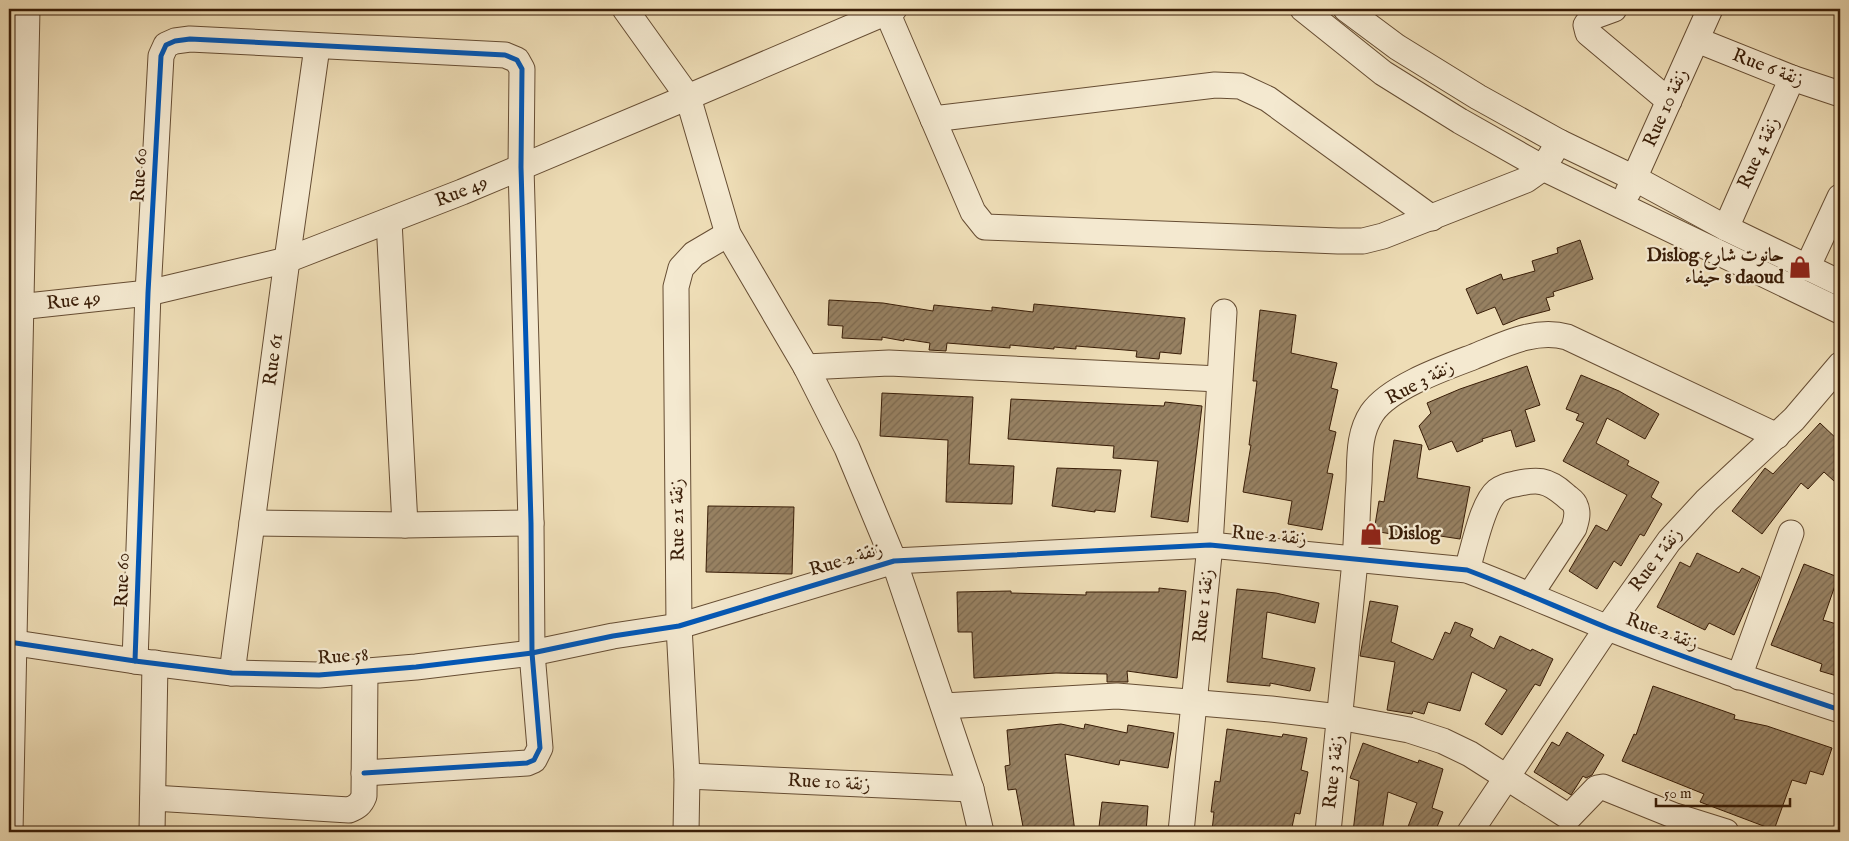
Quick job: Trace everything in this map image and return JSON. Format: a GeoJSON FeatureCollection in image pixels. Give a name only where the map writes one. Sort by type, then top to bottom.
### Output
{"type":"FeatureCollection","features":[{"type":"Feature","properties":{"kind":"street"},"geometry":{"type":"LineString","coordinates":[[10,832],[17,42],[27,9]]}},
{"type":"Feature","properties":{"kind":"street"},"geometry":{"type":"LineString","coordinates":[[625,9],[688,98],[728,234],[806,367],[847,448],[894,561],[971,789],[981,832]]}},
{"type":"Feature","properties":{"kind":"street"},"geometry":{"type":"LineString","coordinates":[[1303,9],[1383,73],[1460,121],[1543,168],[1840,311]]}},
{"type":"Feature","properties":{"kind":"street"},"geometry":{"type":"LineString","coordinates":[[1346,9],[1398,48],[1478,97],[1559,142],[1634,178],[1726,228],[1840,283]]}},
{"type":"Feature","properties":{"kind":"street"},"geometry":{"type":"LineString","coordinates":[[1614,9],[1592,17],[1586,24],[1588,33],[1669,101]]}},
{"type":"Feature","properties":{"kind":"street","name":"Rue 10 زنقة"},"geometry":{"type":"LineString","coordinates":[[1622,206],[1710,9]]}},
{"type":"Feature","properties":{"kind":"street"},"geometry":{"type":"LineString","coordinates":[[890,10],[932,119],[973,212],[986,227],[1320,241],[1363,241],[1383,236],[1432,218],[1526,180],[1543,168],[1559,142]]}},
{"type":"Feature","properties":{"kind":"street","name":"Rue 49"},"geometry":{"type":"LineString","coordinates":[[15,307],[148,293],[287,260],[389,221],[688,98],[890,10]]}},
{"type":"Feature","properties":{"kind":"street","name":"Rue 60"},"geometry":{"type":"LineString","coordinates":[[152,832],[153,798],[145,662],[148,293],[161,56],[166,45],[175,40],[190,39],[317,47],[505,55],[517,60],[522,69],[520,167]]}},
{"type":"Feature","properties":{"kind":"street","name":"Rue 6 زنقة"},"geometry":{"type":"LineString","coordinates":[[1697,40],[1792,78],[1840,94]]}},
{"type":"Feature","properties":{"kind":"street","name":"Rue 61"},"geometry":{"type":"LineString","coordinates":[[232,673],[317,47]]}},
{"type":"Feature","properties":{"kind":"street","name":"Rue 4 زنقة"},"geometry":{"type":"LineString","coordinates":[[1726,228],[1792,78]]}},
{"type":"Feature","properties":{"kind":"street"},"geometry":{"type":"LineString","coordinates":[[932,119],[1215,85],[1240,86],[1268,99],[1432,218]]}},
{"type":"Feature","properties":{"kind":"street"},"geometry":{"type":"LineString","coordinates":[[364,774],[527,762],[534,760],[540,748],[532,653],[531,523],[520,167]]}},
{"type":"Feature","properties":{"kind":"street"},"geometry":{"type":"LineString","coordinates":[[1807,268],[1840,197]]}},
{"type":"Feature","properties":{"kind":"street"},"geometry":{"type":"LineString","coordinates":[[389,221],[405,524]]}},
{"type":"Feature","properties":{"kind":"street","name":"Rue 21 زنقة"},"geometry":{"type":"LineString","coordinates":[[686,832],[687,776],[679,626],[676,286],[681,268],[694,254],[728,234]]}},
{"type":"Feature","properties":{"kind":"street","name":"Rue 1 زنقة"},"geometry":{"type":"LineString","coordinates":[[1181,832],[1210,546],[1224,312]]}},
{"type":"Feature","properties":{"kind":"street","name":"Rue 3 زنقة"},"geometry":{"type":"LineString","coordinates":[[1328,832],[1355,559],[1360,442],[1366,423],[1377,406],[1392,393],[1426,376],[1498,347],[1534,335],[1545,334],[1567,338],[1777,436]]}},
{"type":"Feature","properties":{"kind":"street"},"geometry":{"type":"LineString","coordinates":[[806,367],[890,363],[1219,379]]}},
{"type":"Feature","properties":{"kind":"street","name":"Rue 1 زنقة"},"geometry":{"type":"LineString","coordinates":[[1470,832],[1653,562],[1681,527],[1706,501],[1811,402],[1840,364]]}},
{"type":"Feature","properties":{"kind":"street"},"geometry":{"type":"LineString","coordinates":[[1467,570],[1482,519],[1490,500],[1497,491],[1529,480],[1543,481],[1555,486],[1575,504],[1577,516],[1574,528],[1530,595]]}},
{"type":"Feature","properties":{"kind":"street"},"geometry":{"type":"LineString","coordinates":[[252,522],[531,523]]}},
{"type":"Feature","properties":{"kind":"street"},"geometry":{"type":"LineString","coordinates":[[1739,677],[1791,533]]}},
{"type":"Feature","properties":{"kind":"street","name":"Rue 2 زنقة"},"geometry":{"type":"LineString","coordinates":[[679,626],[894,561],[1210,546],[1467,570],[1608,628],[1739,677],[1840,710]]}},
{"type":"Feature","properties":{"kind":"street","name":"Rue 58"},"geometry":{"type":"LineString","coordinates":[[12,642],[232,673],[319,675],[416,667],[532,653],[613,636],[679,626]]}},
{"type":"Feature","properties":{"kind":"street"},"geometry":{"type":"LineString","coordinates":[[153,798],[349,810],[355,808],[363,800],[365,671]]}},
{"type":"Feature","properties":{"kind":"street"},"geometry":{"type":"LineString","coordinates":[[944,706],[1116,696],[1339,717],[1409,730],[1443,741],[1470,754],[1508,778],[1564,825],[1597,788],[1603,787],[1609,788],[1673,824],[1726,832]]}},
{"type":"Feature","properties":{"kind":"street","name":"Rue 10 زنقة"},"geometry":{"type":"LineString","coordinates":[[687,776],[971,789]]}},
{"type":"Feature","properties":{"kind":"building"},"geometry":{"type":"Polygon","coordinates":[[[1580,240],[1593,279],[1553,292],[1554,296],[1546,298],[1550,310],[1503,325],[1495,307],[1477,314],[1466,289],[1501,274],[1503,280],[1535,271],[1532,261],[1558,253],[1557,248],[1580,240]]]}},
{"type":"Feature","properties":{"kind":"building"},"geometry":{"type":"Polygon","coordinates":[[[829,300],[883,303],[933,311],[934,305],[992,311],[992,307],[1033,312],[1034,304],[1185,318],[1181,354],[1160,352],[1159,359],[1136,357],[1137,351],[1076,346],[1076,349],[1054,347],[1054,349],[1010,345],[1010,348],[947,343],[946,351],[929,350],[930,343],[904,339],[904,341],[882,337],[882,340],[842,338],[843,326],[828,325],[829,300]]]}},
{"type":"Feature","properties":{"kind":"building"},"geometry":{"type":"Polygon","coordinates":[[[1260,310],[1296,315],[1291,353],[1337,363],[1331,388],[1338,390],[1329,430],[1336,432],[1327,473],[1333,474],[1322,530],[1288,524],[1292,501],[1243,492],[1251,445],[1249,445],[1257,381],[1253,381],[1260,310]]]}},
{"type":"Feature","properties":{"kind":"building"},"geometry":{"type":"Polygon","coordinates":[[[1527,366],[1540,405],[1525,410],[1535,441],[1516,447],[1511,430],[1482,439],[1483,441],[1457,452],[1452,441],[1429,450],[1419,426],[1431,413],[1427,403],[1460,389],[1527,366]]]}},
{"type":"Feature","properties":{"kind":"building"},"geometry":{"type":"Polygon","coordinates":[[[1581,375],[1619,391],[1659,414],[1645,439],[1607,418],[1596,443],[1629,461],[1627,465],[1659,482],[1651,497],[1662,504],[1644,536],[1640,534],[1621,566],[1614,561],[1597,589],[1569,571],[1596,525],[1607,531],[1627,495],[1563,461],[1584,423],[1576,420],[1579,414],[1566,409],[1581,375]]]}},
{"type":"Feature","properties":{"kind":"building"},"geometry":{"type":"Polygon","coordinates":[[[882,393],[973,397],[969,464],[1014,466],[1012,504],[946,502],[948,440],[880,436],[882,393]]]}},
{"type":"Feature","properties":{"kind":"building"},"geometry":{"type":"Polygon","coordinates":[[[1011,399],[1164,406],[1165,402],[1202,406],[1188,522],[1151,517],[1158,461],[1113,458],[1114,446],[1008,439],[1011,399]]]}},
{"type":"Feature","properties":{"kind":"building"},"geometry":{"type":"Polygon","coordinates":[[[1820,423],[1840,442],[1840,473],[1834,481],[1824,472],[1808,489],[1801,483],[1762,534],[1732,511],[1765,468],[1773,474],[1820,423]]]}},
{"type":"Feature","properties":{"kind":"building"},"geometry":{"type":"Polygon","coordinates":[[[1394,440],[1422,445],[1417,478],[1470,487],[1460,539],[1427,534],[1426,540],[1374,531],[1379,501],[1384,502],[1394,440]]]}},
{"type":"Feature","properties":{"kind":"building"},"geometry":{"type":"Polygon","coordinates":[[[1057,468],[1121,470],[1115,512],[1095,510],[1095,512],[1052,506],[1057,468]]]}},
{"type":"Feature","properties":{"kind":"building"},"geometry":{"type":"Polygon","coordinates":[[[708,506],[794,507],[792,574],[706,572],[708,506]]]}},
{"type":"Feature","properties":{"kind":"building"},"geometry":{"type":"Polygon","coordinates":[[[1697,553],[1739,573],[1742,568],[1760,577],[1734,635],[1709,623],[1705,630],[1657,607],[1680,562],[1690,567],[1697,553]]]}},
{"type":"Feature","properties":{"kind":"building"},"geometry":{"type":"Polygon","coordinates":[[[1804,564],[1838,577],[1823,620],[1840,625],[1840,677],[1820,671],[1822,664],[1771,645],[1804,564]]]}},
{"type":"Feature","properties":{"kind":"building"},"geometry":{"type":"Polygon","coordinates":[[[1159,588],[1186,591],[1177,678],[1127,671],[1128,682],[1107,682],[1107,674],[1056,673],[974,678],[972,632],[958,632],[957,592],[1011,591],[1011,593],[1086,595],[1086,592],[1159,592],[1159,588]]]}},
{"type":"Feature","properties":{"kind":"building"},"geometry":{"type":"Polygon","coordinates":[[[1237,589],[1276,593],[1319,603],[1315,623],[1267,612],[1262,658],[1315,668],[1310,691],[1270,683],[1270,686],[1227,682],[1237,589]]]}},
{"type":"Feature","properties":{"kind":"building"},"geometry":{"type":"Polygon","coordinates":[[[1370,601],[1398,606],[1391,642],[1433,660],[1445,632],[1450,634],[1455,622],[1473,629],[1470,636],[1494,649],[1500,636],[1553,659],[1540,686],[1535,684],[1502,735],[1485,724],[1507,690],[1472,672],[1460,711],[1428,702],[1424,714],[1413,711],[1412,714],[1387,710],[1395,662],[1360,656],[1370,601]]]}},
{"type":"Feature","properties":{"kind":"building"},"geometry":{"type":"Polygon","coordinates":[[[1653,686],[1735,715],[1734,719],[1767,726],[1832,748],[1823,775],[1810,771],[1806,784],[1792,780],[1774,830],[1700,802],[1704,794],[1622,761],[1634,734],[1636,735],[1653,686]]]}},
{"type":"Feature","properties":{"kind":"building"},"geometry":{"type":"Polygon","coordinates":[[[1061,724],[1084,729],[1085,724],[1127,733],[1128,725],[1174,733],[1168,768],[1120,760],[1119,765],[1065,754],[1075,832],[1024,832],[1016,789],[1008,790],[1005,766],[1010,765],[1007,730],[1061,724]]]}},
{"type":"Feature","properties":{"kind":"building"},"geometry":{"type":"Polygon","coordinates":[[[1227,729],[1282,737],[1283,734],[1307,738],[1301,770],[1308,772],[1300,814],[1295,813],[1291,832],[1212,831],[1214,812],[1211,812],[1215,781],[1220,782],[1227,729]]]}},
{"type":"Feature","properties":{"kind":"building"},"geometry":{"type":"Polygon","coordinates":[[[1567,732],[1604,755],[1592,775],[1586,778],[1583,776],[1571,795],[1534,772],[1552,742],[1559,746],[1567,732]]]}},
{"type":"Feature","properties":{"kind":"building"},"geometry":{"type":"Polygon","coordinates":[[[1363,743],[1418,763],[1419,760],[1443,769],[1432,808],[1443,812],[1435,832],[1406,832],[1417,803],[1388,792],[1382,832],[1353,832],[1359,781],[1350,778],[1363,743]]]}},
{"type":"Feature","properties":{"kind":"building"},"geometry":{"type":"Polygon","coordinates":[[[1102,802],[1148,806],[1146,832],[1108,832],[1108,828],[1099,827],[1102,802]]]}},
{"type":"Feature","properties":{"kind":"cycle path"},"geometry":{"type":"LineString","coordinates":[[135,661],[148,293],[161,56],[166,45],[175,41],[190,39],[505,55],[517,60],[522,69],[521,167],[531,523],[532,653],[540,748],[534,760],[527,763],[364,773]]}},
{"type":"Feature","properties":{"kind":"cycle path"},"geometry":{"type":"LineString","coordinates":[[9,642],[232,673],[319,675],[416,667],[532,653],[613,636],[679,626],[894,561],[1210,545],[1467,570],[1637,639],[1840,710]]}},
{"type":"Feature","properties":{"kind":"place","name":"Dislog حانوت شارع حيفاء s daoud"},"geometry":{"type":"Point","coordinates":[1800,267]}},
{"type":"Feature","properties":{"kind":"place","name":"Dislog"},"geometry":{"type":"Point","coordinates":[1371,534]}}]}
